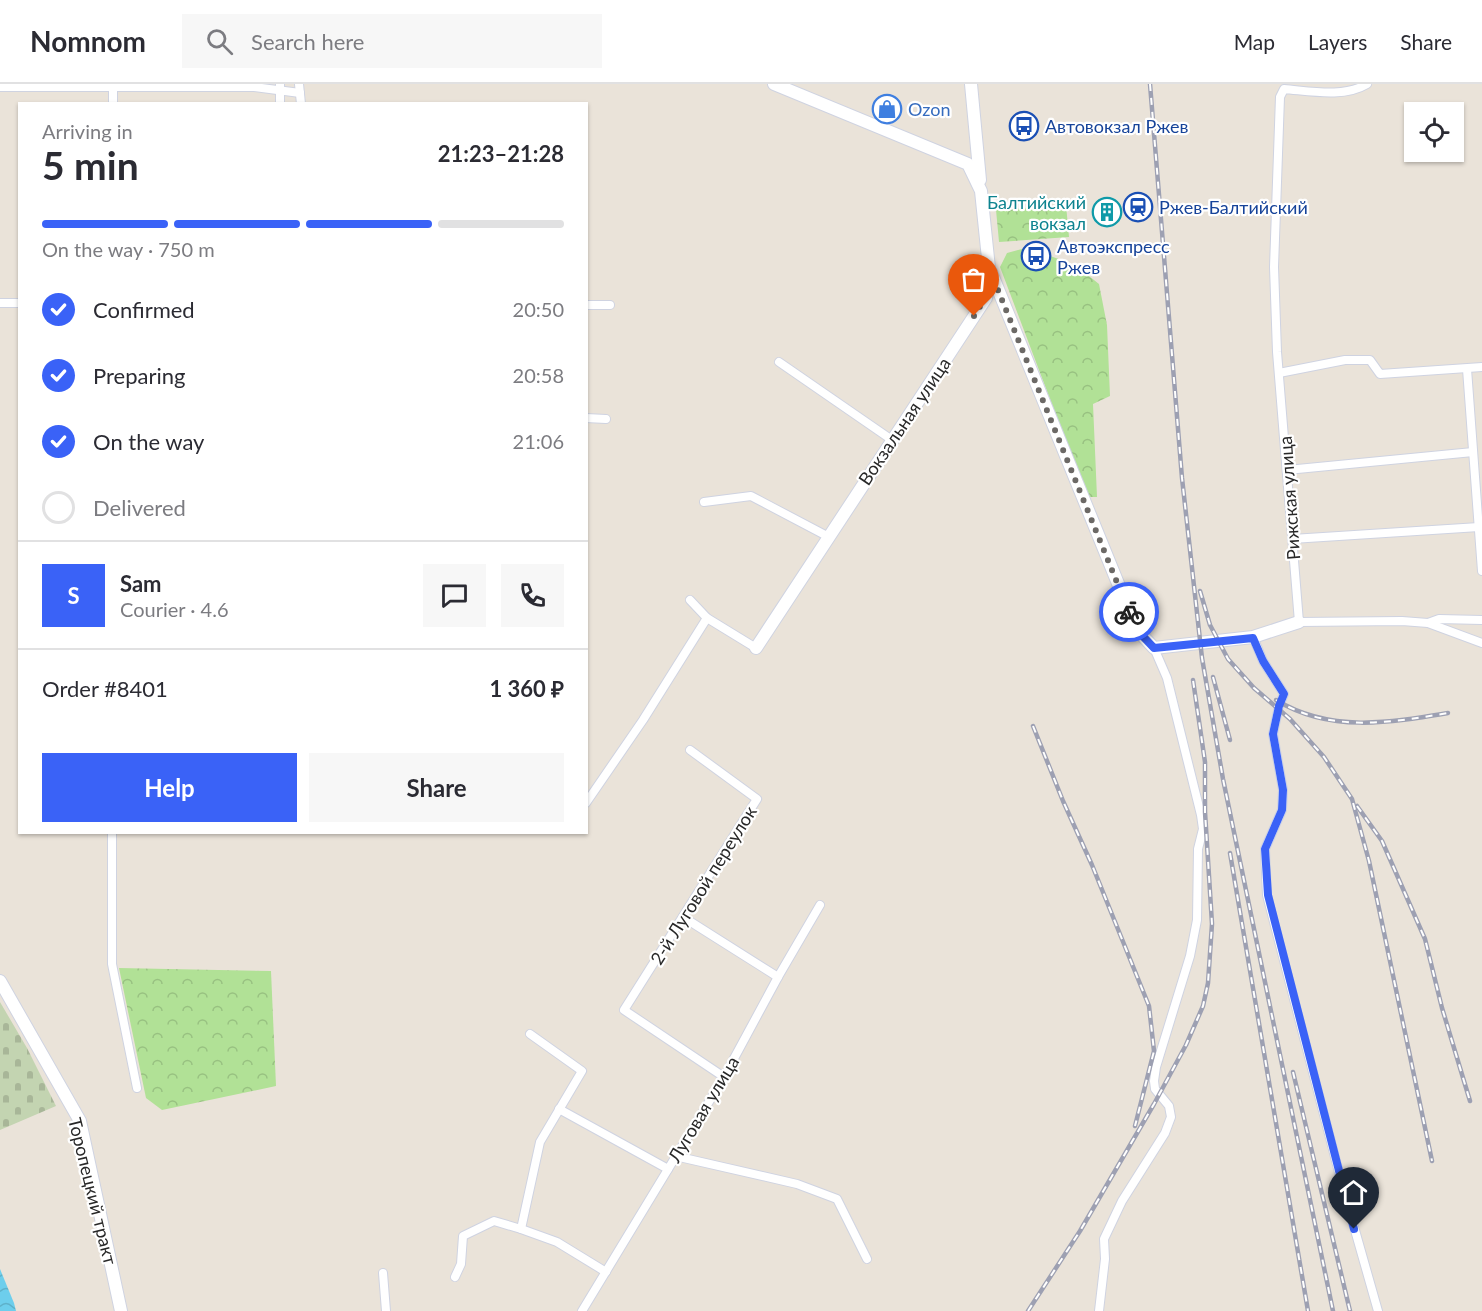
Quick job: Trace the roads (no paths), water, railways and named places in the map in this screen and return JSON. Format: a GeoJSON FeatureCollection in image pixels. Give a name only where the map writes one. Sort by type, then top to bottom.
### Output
{"type":"FeatureCollection","features":[{"type":"Feature","properties":{"kind":"street","name":"Вокзальная улица"},"geometry":{"type":"LineString","coordinates":[[756,648],[827,536],[986,297],[989,268],[981,190],[968,164],[774,84]]}},
{"type":"Feature","properties":{"kind":"street"},"geometry":{"type":"LineString","coordinates":[[971,84],[981,190]]}},
{"type":"Feature","properties":{"kind":"street","name":"Рижская улица"},"geometry":{"type":"LineString","coordinates":[[1299,622],[1279,373],[1274,267],[1280,97],[1284,89],[1357,91],[1367,84]]}},
{"type":"Feature","properties":{"kind":"street"},"geometry":{"type":"LineString","coordinates":[[112,102],[113,85]]}},
{"type":"Feature","properties":{"kind":"street"},"geometry":{"type":"LineString","coordinates":[[0,87],[113,85],[300,89]]}},
{"type":"Feature","properties":{"kind":"street"},"geometry":{"type":"LineString","coordinates":[[947,155],[969,159],[977,148]]}},
{"type":"Feature","properties":{"kind":"street"},"geometry":{"type":"LineString","coordinates":[[989,268],[1137,630],[1154,648],[1167,678],[1203,829],[1198,849],[1197,920],[1190,956],[1156,1067],[1154,1081],[1159,1095],[1169,1106],[1171,1117],[1165,1133],[1122,1201],[1104,1239],[1105,1259],[1100,1311]]}},
{"type":"Feature","properties":{"kind":"street"},"geometry":{"type":"LineString","coordinates":[[0,303],[18,303]]}},
{"type":"Feature","properties":{"kind":"street"},"geometry":{"type":"LineString","coordinates":[[588,305],[610,305]]}},
{"type":"Feature","properties":{"kind":"street"},"geometry":{"type":"LineString","coordinates":[[1279,373],[1345,360],[1370,360],[1380,374],[1482,367]]}},
{"type":"Feature","properties":{"kind":"street"},"geometry":{"type":"LineString","coordinates":[[779,362],[891,440]]}},
{"type":"Feature","properties":{"kind":"street"},"geometry":{"type":"LineString","coordinates":[[1467,369],[1482,571]]}},
{"type":"Feature","properties":{"kind":"street"},"geometry":{"type":"LineString","coordinates":[[588,418],[606,418]]}},
{"type":"Feature","properties":{"kind":"street"},"geometry":{"type":"LineString","coordinates":[[1287,470],[1473,452]]}},
{"type":"Feature","properties":{"kind":"street"},"geometry":{"type":"LineString","coordinates":[[704,502],[751,496],[827,536]]}},
{"type":"Feature","properties":{"kind":"street"},"geometry":{"type":"LineString","coordinates":[[1292,539],[1479,527]]}},
{"type":"Feature","properties":{"kind":"street"},"geometry":{"type":"LineString","coordinates":[[690,600],[707,618],[756,648]]}},
{"type":"Feature","properties":{"kind":"street"},"geometry":{"type":"LineString","coordinates":[[588,800],[643,720],[707,618]]}},
{"type":"Feature","properties":{"kind":"street"},"geometry":{"type":"LineString","coordinates":[[1428,623],[1439,619],[1482,620]]}},
{"type":"Feature","properties":{"kind":"street"},"geometry":{"type":"LineString","coordinates":[[1154,648],[1253,638],[1299,622],[1428,623],[1482,643]]}},
{"type":"Feature","properties":{"kind":"street"},"geometry":{"type":"LineString","coordinates":[[1253,638],[1263,661],[1284,694],[1273,734],[1283,790],[1282,810],[1265,849],[1268,895],[1342,1188],[1378,1311]]}},
{"type":"Feature","properties":{"kind":"street","name":"2-й Луговой переулок"},"geometry":{"type":"LineString","coordinates":[[690,750],[758,800],[624,1010],[724,1077]]}},
{"type":"Feature","properties":{"kind":"street"},"geometry":{"type":"LineString","coordinates":[[112,834],[112,964],[137,1088]]}},
{"type":"Feature","properties":{"kind":"street","name":"Луговая улица"},"geometry":{"type":"LineString","coordinates":[[582,1311],[724,1077],[820,905]]}},
{"type":"Feature","properties":{"kind":"street"},"geometry":{"type":"LineString","coordinates":[[683,917],[778,977]]}},
{"type":"Feature","properties":{"kind":"street","name":"Торопецкий тракт"},"geometry":{"type":"LineString","coordinates":[[0,981],[80,1121],[121,1311]]}},
{"type":"Feature","properties":{"kind":"street"},"geometry":{"type":"LineString","coordinates":[[521,1229],[540,1142],[582,1071],[530,1034]]}},
{"type":"Feature","properties":{"kind":"street"},"geometry":{"type":"LineString","coordinates":[[559,1109],[668,1169]]}},
{"type":"Feature","properties":{"kind":"street"},"geometry":{"type":"LineString","coordinates":[[675,1156],[797,1184],[837,1198],[867,1259]]}},
{"type":"Feature","properties":{"kind":"street"},"geometry":{"type":"LineString","coordinates":[[455,1277],[461,1264],[463,1236],[494,1221],[557,1242],[606,1272]]}},
{"type":"Feature","properties":{"kind":"street"},"geometry":{"type":"LineString","coordinates":[[383,1273],[386,1311]]}},
{"type":"Feature","properties":{"kind":"water"},"geometry":{"type":"Polygon","coordinates":[[[0,1269],[14,1303],[16,1311],[0,1311],[0,1269]]]}},
{"type":"Feature","properties":{"kind":"railway"},"geometry":{"type":"LineString","coordinates":[[1150,84],[1182,478],[1202,658],[1223,779],[1333,1311]]}},
{"type":"Feature","properties":{"kind":"railway"},"geometry":{"type":"LineString","coordinates":[[1200,591],[1210,625],[1228,659],[1254,688],[1290,719],[1324,757],[1352,799],[1369,861],[1432,1161]]}},
{"type":"Feature","properties":{"kind":"railway"},"geometry":{"type":"LineString","coordinates":[[1213,677],[1230,740]]}},
{"type":"Feature","properties":{"kind":"railway"},"geometry":{"type":"LineString","coordinates":[[1028,1311],[1080,1231],[1154,1104],[1186,1045],[1203,1006],[1208,983],[1212,924],[1205,812],[1205,762],[1193,680]]}},
{"type":"Feature","properties":{"kind":"railway"},"geometry":{"type":"LineString","coordinates":[[1276,700],[1317,717],[1360,723],[1404,720],[1448,713]]}},
{"type":"Feature","properties":{"kind":"railway"},"geometry":{"type":"LineString","coordinates":[[1033,726],[1149,1006],[1154,1051],[1135,1126]]}},
{"type":"Feature","properties":{"kind":"railway"},"geometry":{"type":"LineString","coordinates":[[1357,806],[1382,841],[1425,939],[1442,1008],[1470,1101]]}},
{"type":"Feature","properties":{"kind":"railway"},"geometry":{"type":"LineString","coordinates":[[1230,853],[1308,1311]]}},
{"type":"Feature","properties":{"kind":"railway"},"geometry":{"type":"LineString","coordinates":[[1293,1072],[1350,1311]]}},
{"type":"Feature","properties":{"kind":"place","name":"Ozon"},"geometry":{"type":"Point","coordinates":[887,109]}},
{"type":"Feature","properties":{"kind":"place","name":"Автовокзал Ржев"},"geometry":{"type":"Point","coordinates":[1024,126]}},
{"type":"Feature","properties":{"kind":"place","name":"Ржев-Балтийский"},"geometry":{"type":"Point","coordinates":[1138,207]}},
{"type":"Feature","properties":{"kind":"place","name":"Балтийский вокзал"},"geometry":{"type":"Point","coordinates":[1107,212]}},
{"type":"Feature","properties":{"kind":"place","name":"Автоэкспресс Ржев"},"geometry":{"type":"Point","coordinates":[1036,256]}}]}
